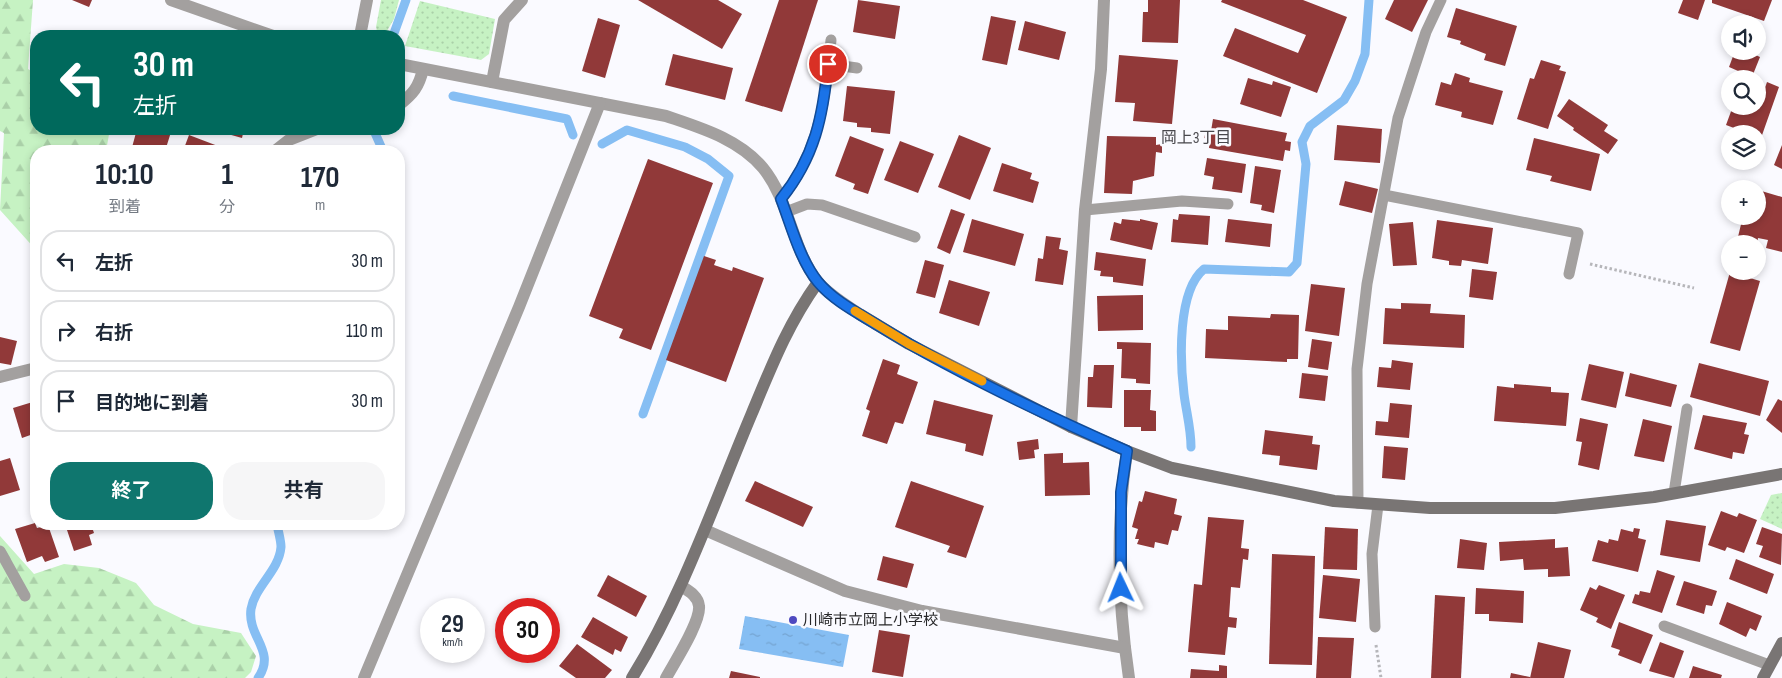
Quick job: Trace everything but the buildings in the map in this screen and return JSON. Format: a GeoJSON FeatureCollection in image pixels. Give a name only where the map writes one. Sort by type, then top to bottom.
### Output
{"type":"FeatureCollection","features":[{"type":"Feature","properties":{"kind":"street"},"geometry":{"type":"LineString","coordinates":[[171,0],[257,30]]}},
{"type":"Feature","properties":{"kind":"street"},"geometry":{"type":"LineString","coordinates":[[361,30],[368,0]]}},
{"type":"Feature","properties":{"kind":"street"},"geometry":{"type":"LineString","coordinates":[[492,82],[504,20],[522,0]]}},
{"type":"Feature","properties":{"kind":"street"},"geometry":{"type":"LineString","coordinates":[[1071,426],[1085,210],[1101,69],[1104,0]]}},
{"type":"Feature","properties":{"kind":"street"},"geometry":{"type":"LineString","coordinates":[[405,65],[666,116],[706,130],[739,146],[763,168],[781,199],[804,257],[818,282],[839,301],[909,344],[1071,426],[1127,451],[1172,468],[1264,488],[1358,503],[1478,509],[1555,508],[1674,493],[1782,474]]}},
{"type":"Feature","properties":{"kind":"street"},"geometry":{"type":"LineString","coordinates":[[405,100],[414,92],[420,83],[423,69]]}},
{"type":"Feature","properties":{"kind":"street"},"geometry":{"type":"LineString","coordinates":[[364,678],[519,307],[600,103]]}},
{"type":"Feature","properties":{"kind":"street"},"geometry":{"type":"LineString","coordinates":[[283,145],[302,135]]}},
{"type":"Feature","properties":{"kind":"street"},"geometry":{"type":"LineString","coordinates":[[632,678],[654,642],[681,586],[788,328],[818,282]]}},
{"type":"Feature","properties":{"kind":"street"},"geometry":{"type":"LineString","coordinates":[[0,377],[30,370]]}},
{"type":"Feature","properties":{"kind":"street"},"geometry":{"type":"LineString","coordinates":[[1127,451],[1121,492],[1120,544],[1124,648],[1129,678]]}},
{"type":"Feature","properties":{"kind":"street"},"geometry":{"type":"LineString","coordinates":[[705,530],[845,591],[922,611],[1124,648]]}},
{"type":"Feature","properties":{"kind":"street"},"geometry":{"type":"LineString","coordinates":[[666,678],[697,618],[699,606],[694,594],[681,586]]}},
{"type":"Feature","properties":{"kind":"street"},"geometry":{"type":"LineString","coordinates":[[1763,678],[1782,643]]}},
{"type":"Feature","properties":{"kind":"lane"},"geometry":{"type":"LineString","coordinates":[[1358,503],[1358,369],[1367,284],[1398,118],[1426,32],[1441,0]]}},
{"type":"Feature","properties":{"kind":"lane"},"geometry":{"type":"LineString","coordinates":[[781,199],[797,179],[811,151],[824,104],[831,40]]}},
{"type":"Feature","properties":{"kind":"lane"},"geometry":{"type":"LineString","coordinates":[[828,64],[857,68]]}},
{"type":"Feature","properties":{"kind":"lane"},"geometry":{"type":"LineString","coordinates":[[1384,195],[1578,233],[1569,274]]}},
{"type":"Feature","properties":{"kind":"lane"},"geometry":{"type":"LineString","coordinates":[[1085,210],[1182,201],[1228,204]]}},
{"type":"Feature","properties":{"kind":"lane"},"geometry":{"type":"LineString","coordinates":[[786,212],[807,204],[822,205],[915,237]]}},
{"type":"Feature","properties":{"kind":"lane"},"geometry":{"type":"LineString","coordinates":[[1674,493],[1687,409]]}},
{"type":"Feature","properties":{"kind":"lane"},"geometry":{"type":"LineString","coordinates":[[1375,627],[1372,554],[1378,505]]}},
{"type":"Feature","properties":{"kind":"lane"},"geometry":{"type":"LineString","coordinates":[[0,550],[26,596]]}},
{"type":"Feature","properties":{"kind":"lane"},"geometry":{"type":"LineString","coordinates":[[1664,626],[1769,665]]}},
{"type":"Feature","properties":{"kind":"path"},"geometry":{"type":"LineString","coordinates":[[1572,259],[1694,288]]}},
{"type":"Feature","properties":{"kind":"path"},"geometry":{"type":"LineString","coordinates":[[1375,627],[1378,668],[1381,678]]}},
{"type":"Feature","properties":{"kind":"green space"},"geometry":{"type":"Polygon","coordinates":[[[0,0],[33,0],[28,69],[30,70],[30,135],[109,135],[107,145],[30,145],[30,243],[0,210],[4,133],[0,131],[0,0]]]}},
{"type":"Feature","properties":{"kind":"green space"},"geometry":{"type":"Polygon","coordinates":[[[381,0],[399,0],[394,19],[388,30],[377,30],[381,0]]]}},
{"type":"Feature","properties":{"kind":"green space"},"geometry":{"type":"Polygon","coordinates":[[[420,1],[495,19],[489,54],[481,60],[405,46],[420,1]]]}},
{"type":"Feature","properties":{"kind":"green space"},"geometry":{"type":"Polygon","coordinates":[[[1782,493],[1782,529],[1760,519],[1771,495],[1782,493]]]}},
{"type":"Feature","properties":{"kind":"green space"},"geometry":{"type":"Polygon","coordinates":[[[0,536],[34,574],[64,564],[99,568],[136,583],[154,605],[193,624],[241,633],[256,656],[251,672],[245,678],[0,678],[0,536]]]}},
{"type":"Feature","properties":{"kind":"water"},"geometry":{"type":"Polygon","coordinates":[[[745,616],[849,635],[843,667],[739,649],[745,616]]]}},
{"type":"Feature","properties":{"kind":"waterway"},"geometry":{"type":"LineString","coordinates":[[395,30],[406,0]]}},
{"type":"Feature","properties":{"kind":"waterway"},"geometry":{"type":"LineString","coordinates":[[1191,447],[1184,394],[1181,346],[1182,327],[1189,293],[1195,279],[1204,269],[1289,272],[1297,263],[1306,164],[1302,142],[1310,126],[1344,100],[1355,81],[1365,54],[1369,0]]}},
{"type":"Feature","properties":{"kind":"waterway"},"geometry":{"type":"LineString","coordinates":[[453,96],[567,119],[573,135]]}},
{"type":"Feature","properties":{"kind":"waterway"},"geometry":{"type":"LineString","coordinates":[[602,144],[627,130],[685,147],[708,159],[729,176],[643,414]]}},
{"type":"Feature","properties":{"kind":"waterway"},"geometry":{"type":"LineString","coordinates":[[376,135],[380,145]]}},
{"type":"Feature","properties":{"kind":"waterway"},"geometry":{"type":"LineString","coordinates":[[258,678],[263,668],[264,660],[263,652],[253,628],[251,609],[257,593],[272,571],[279,556],[281,544],[278,530]]}},
{"type":"Feature","properties":{"kind":"slow traffic"},"geometry":{"type":"LineString","coordinates":[[855,311],[909,344],[982,381]]}},
{"type":"Feature","properties":{"kind":"place","name":"川崎市立岡上小学校"},"geometry":{"type":"Point","coordinates":[793,620]}},
{"type":"Feature","properties":{"kind":"district","name":"岡上3丁目"},"geometry":{"type":"Point","coordinates":[1196,138]}},
{"type":"Feature","properties":{"kind":"route"},"geometry":{"type":"LineString","coordinates":[[828,64],[824,104],[811,151],[797,179],[781,199],[804,257],[818,282],[839,301],[909,344],[1071,426],[1127,451],[1121,492],[1121,588]]}}]}
